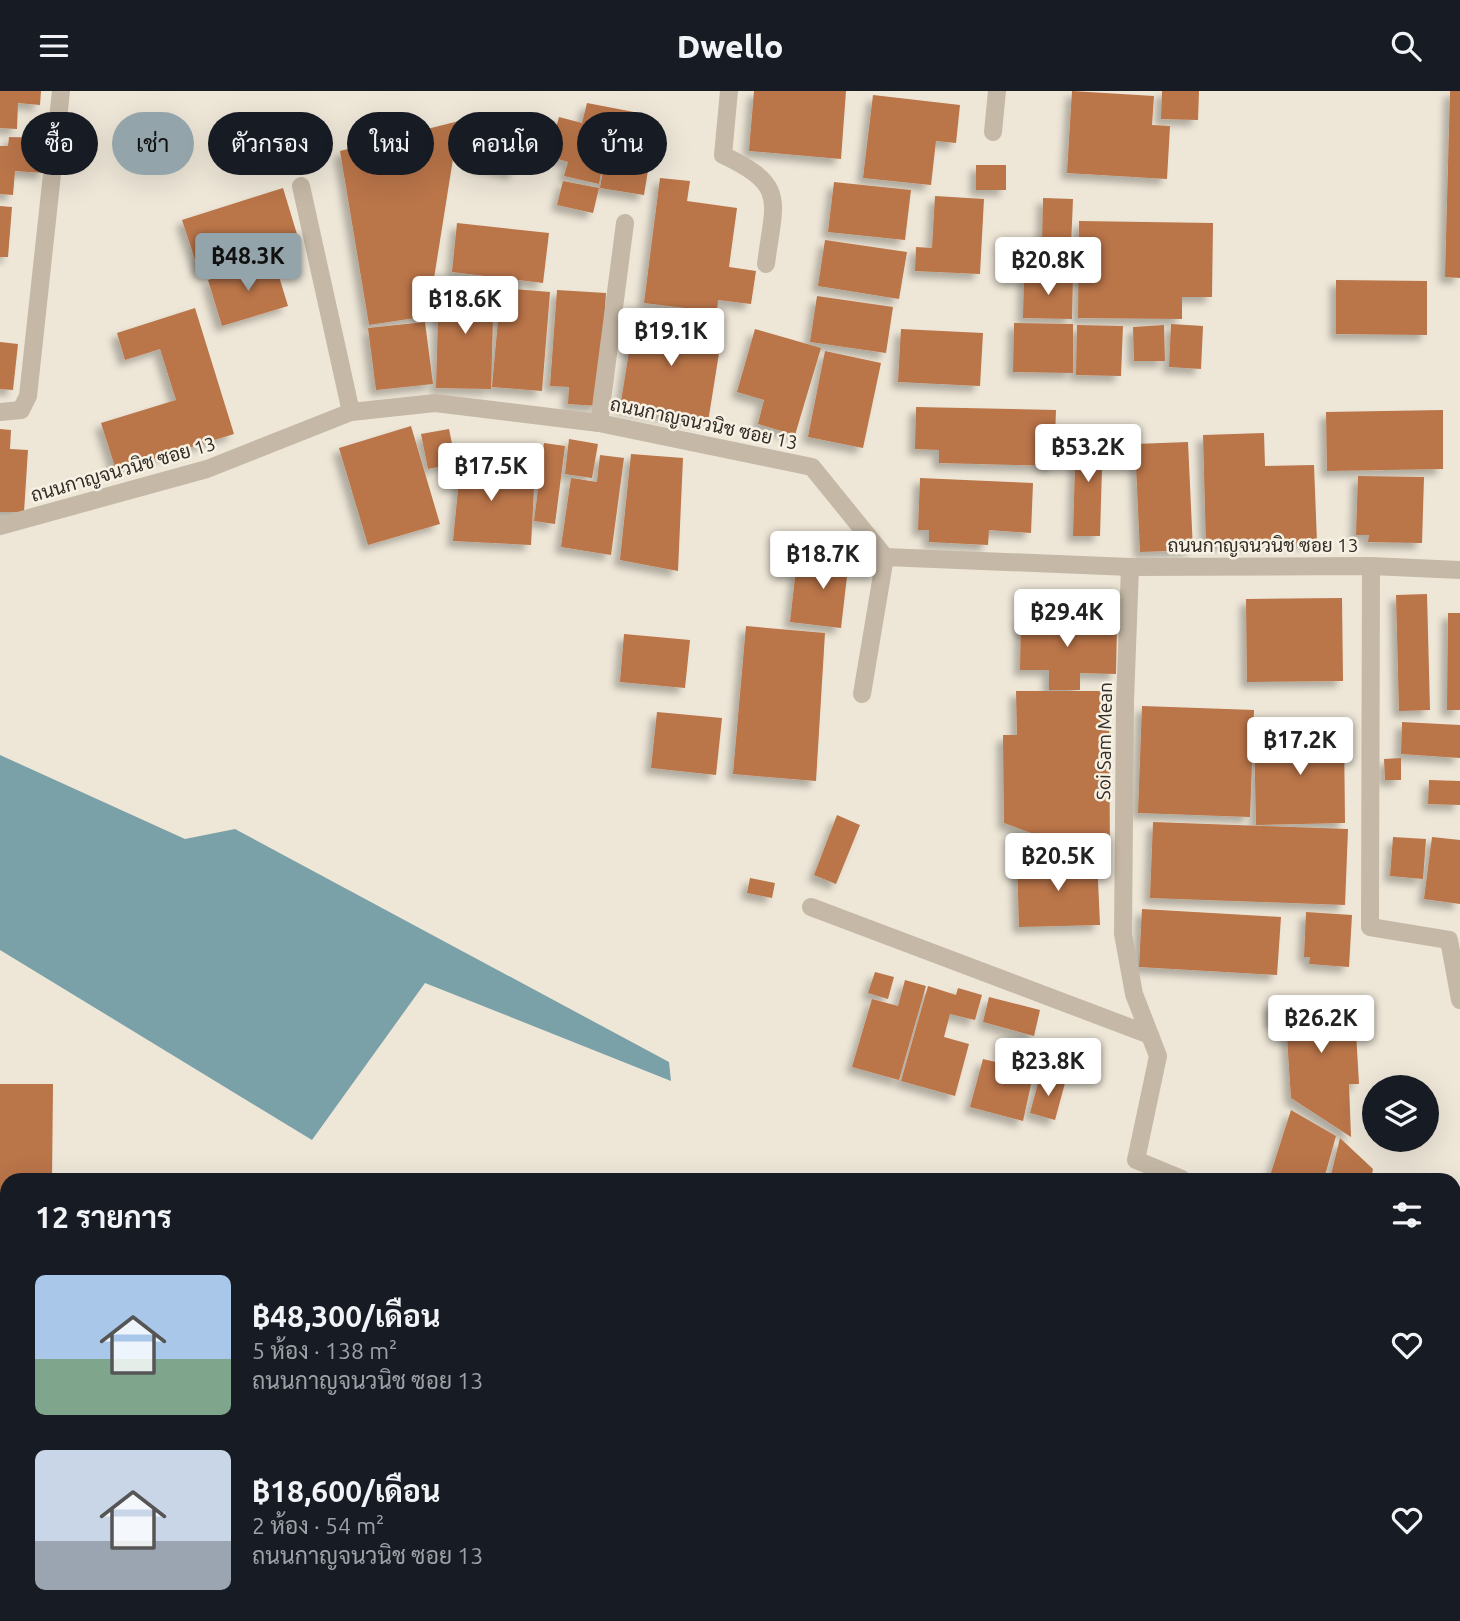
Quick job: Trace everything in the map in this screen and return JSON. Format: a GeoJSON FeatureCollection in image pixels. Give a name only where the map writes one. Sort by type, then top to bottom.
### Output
{"type":"FeatureCollection","features":[{"type":"Feature","properties":{"kind":"street"},"geometry":{"type":"LineString","coordinates":[[0,412],[21,410],[28,396],[61,91]]}},
{"type":"Feature","properties":{"kind":"street"},"geometry":{"type":"LineString","coordinates":[[729,91],[723,155],[754,171],[763,179],[774,201],[766,264]]}},
{"type":"Feature","properties":{"kind":"street"},"geometry":{"type":"LineString","coordinates":[[993,132],[997,91]]}},
{"type":"Feature","properties":{"kind":"street"},"geometry":{"type":"LineString","coordinates":[[301,186],[351,412]]}},
{"type":"Feature","properties":{"kind":"street"},"geometry":{"type":"LineString","coordinates":[[599,423],[625,222]]}},
{"type":"Feature","properties":{"kind":"street","name":"ถนนกาญจนวนิช ซอย 13"},"geometry":{"type":"LineString","coordinates":[[0,526],[207,469],[351,412],[435,403],[599,423],[812,467],[885,557],[1130,567],[1371,566],[1460,570]]}},
{"type":"Feature","properties":{"kind":"street"},"geometry":{"type":"LineString","coordinates":[[862,694],[885,557]]}},
{"type":"Feature","properties":{"kind":"street"},"geometry":{"type":"LineString","coordinates":[[1371,566],[1370,927],[1449,940],[1460,1000]]}},
{"type":"Feature","properties":{"kind":"street","name":"Soi Sam Mean"},"geometry":{"type":"LineString","coordinates":[[1130,567],[1122,912],[1125,954],[1131,981],[1158,1056],[1136,1160],[1167,1173]]}},
{"type":"Feature","properties":{"kind":"street"},"geometry":{"type":"LineString","coordinates":[[811,907],[1150,1035]]}},
{"type":"Feature","properties":{"kind":"water"},"geometry":{"type":"Polygon","coordinates":[[[0,755],[185,839],[235,829],[669,1062],[671,1081],[425,983],[312,1140],[0,950],[0,755]]]}},
{"type":"Feature","properties":{"kind":"building"},"geometry":{"type":"Polygon","coordinates":[[[0,91],[41,91],[40,105],[18,103],[17,129],[0,128],[0,91]]]}},
{"type":"Feature","properties":{"kind":"building"},"geometry":{"type":"Polygon","coordinates":[[[754,91],[846,91],[841,159],[749,151],[754,91]]]}},
{"type":"Feature","properties":{"kind":"building"},"geometry":{"type":"Polygon","coordinates":[[[1072,91],[1154,96],[1152,125],[1170,126],[1167,179],[1067,173],[1072,91]]]}},
{"type":"Feature","properties":{"kind":"building"},"geometry":{"type":"Polygon","coordinates":[[[1162,91],[1199,91],[1198,120],[1161,119],[1162,91]]]}},
{"type":"Feature","properties":{"kind":"building"},"geometry":{"type":"Polygon","coordinates":[[[1450,91],[1460,91],[1460,278],[1445,277],[1450,91]]]}},
{"type":"Feature","properties":{"kind":"building"},"geometry":{"type":"Polygon","coordinates":[[[873,95],[960,105],[956,143],[936,141],[931,185],[863,178],[873,95]]]}},
{"type":"Feature","properties":{"kind":"building"},"geometry":{"type":"Polygon","coordinates":[[[587,103],[634,112],[585,112],[587,103]]]}},
{"type":"Feature","properties":{"kind":"building"},"geometry":{"type":"Polygon","coordinates":[[[563,118],[577,122],[577,175],[601,175],[599,184],[564,176],[568,162],[563,160],[563,118]]]}},
{"type":"Feature","properties":{"kind":"building"},"geometry":{"type":"Polygon","coordinates":[[[448,124],[448,175],[450,175],[428,316],[369,325],[340,151],[347,149],[347,175],[434,175],[434,127],[448,124]]]}},
{"type":"Feature","properties":{"kind":"building"},"geometry":{"type":"Polygon","coordinates":[[[9,137],[21,137],[21,171],[15,171],[13,195],[0,194],[0,146],[8,146],[9,137]]]}},
{"type":"Feature","properties":{"kind":"building"},"geometry":{"type":"Polygon","coordinates":[[[976,165],[1006,165],[1006,190],[976,190],[976,165]]]}},
{"type":"Feature","properties":{"kind":"building"},"geometry":{"type":"Polygon","coordinates":[[[602,175],[647,175],[644,195],[600,188],[602,175]]]}},
{"type":"Feature","properties":{"kind":"building"},"geometry":{"type":"Polygon","coordinates":[[[660,178],[690,181],[687,201],[737,208],[729,267],[756,271],[751,304],[718,300],[717,312],[644,303],[660,178]]]}},
{"type":"Feature","properties":{"kind":"building"},"geometry":{"type":"Polygon","coordinates":[[[563,181],[599,188],[593,213],[557,205],[563,181]]]}},
{"type":"Feature","properties":{"kind":"building"},"geometry":{"type":"Polygon","coordinates":[[[834,182],[911,190],[905,240],[828,232],[834,182]]]}},
{"type":"Feature","properties":{"kind":"building"},"geometry":{"type":"Polygon","coordinates":[[[283,188],[299,241],[199,272],[182,220],[283,188]]]}},
{"type":"Feature","properties":{"kind":"building"},"geometry":{"type":"Polygon","coordinates":[[[935,196],[984,199],[980,274],[915,271],[916,247],[932,248],[935,196]]]}},
{"type":"Feature","properties":{"kind":"building"},"geometry":{"type":"Polygon","coordinates":[[[1043,198],[1073,199],[1070,271],[1007,269],[1009,241],[1042,243],[1043,198]]]}},
{"type":"Feature","properties":{"kind":"building"},"geometry":{"type":"Polygon","coordinates":[[[0,206],[12,207],[8,257],[0,257],[0,206]]]}},
{"type":"Feature","properties":{"kind":"building"},"geometry":{"type":"Polygon","coordinates":[[[1079,221],[1213,223],[1212,297],[1182,297],[1182,319],[1078,318],[1079,221]]]}},
{"type":"Feature","properties":{"kind":"building"},"geometry":{"type":"Polygon","coordinates":[[[457,223],[549,233],[543,283],[452,272],[457,223]]]}},
{"type":"Feature","properties":{"kind":"building"},"geometry":{"type":"Polygon","coordinates":[[[825,240],[907,252],[899,299],[818,286],[825,240]]]}},
{"type":"Feature","properties":{"kind":"building"},"geometry":{"type":"Polygon","coordinates":[[[274,260],[288,306],[222,326],[208,280],[274,260]]]}},
{"type":"Feature","properties":{"kind":"building"},"geometry":{"type":"Polygon","coordinates":[[[1024,275],[1073,276],[1072,319],[1023,318],[1024,275]]]}},
{"type":"Feature","properties":{"kind":"building"},"geometry":{"type":"Polygon","coordinates":[[[1336,280],[1427,281],[1427,335],[1336,334],[1336,280]]]}},
{"type":"Feature","properties":{"kind":"building"},"geometry":{"type":"Polygon","coordinates":[[[439,283],[494,285],[491,389],[436,388],[439,283]]]}},
{"type":"Feature","properties":{"kind":"building"},"geometry":{"type":"Polygon","coordinates":[[[501,288],[550,292],[542,391],[492,387],[501,288]]]}},
{"type":"Feature","properties":{"kind":"building"},"geometry":{"type":"Polygon","coordinates":[[[557,290],[606,293],[599,406],[568,404],[569,387],[550,386],[557,290]]]}},
{"type":"Feature","properties":{"kind":"building"},"geometry":{"type":"Polygon","coordinates":[[[817,296],[893,307],[886,353],[810,342],[817,296]]]}},
{"type":"Feature","properties":{"kind":"building"},"geometry":{"type":"Polygon","coordinates":[[[195,308],[234,434],[116,470],[101,423],[176,400],[160,349],[125,360],[117,333],[195,308]]]}},
{"type":"Feature","properties":{"kind":"building"},"geometry":{"type":"Polygon","coordinates":[[[635,314],[723,328],[708,422],[620,408],[635,314]]]}},
{"type":"Feature","properties":{"kind":"building"},"geometry":{"type":"Polygon","coordinates":[[[425,322],[433,384],[376,390],[368,328],[425,322]]]}},
{"type":"Feature","properties":{"kind":"building"},"geometry":{"type":"Polygon","coordinates":[[[1014,323],[1073,324],[1073,373],[1013,372],[1014,323]]]}},
{"type":"Feature","properties":{"kind":"building"},"geometry":{"type":"Polygon","coordinates":[[[1171,324],[1203,326],[1201,369],[1169,367],[1171,324]]]}},
{"type":"Feature","properties":{"kind":"building"},"geometry":{"type":"Polygon","coordinates":[[[1077,325],[1123,326],[1121,376],[1076,375],[1077,325]]]}},
{"type":"Feature","properties":{"kind":"building"},"geometry":{"type":"Polygon","coordinates":[[[1164,325],[1165,361],[1134,361],[1133,327],[1164,325]]]}},
{"type":"Feature","properties":{"kind":"building"},"geometry":{"type":"Polygon","coordinates":[[[755,329],[821,348],[795,435],[758,424],[764,400],[737,392],[755,329]]]}},
{"type":"Feature","properties":{"kind":"building"},"geometry":{"type":"Polygon","coordinates":[[[901,329],[983,333],[980,386],[898,382],[901,329]]]}},
{"type":"Feature","properties":{"kind":"building"},"geometry":{"type":"Polygon","coordinates":[[[0,342],[18,344],[13,390],[0,389],[0,342]]]}},
{"type":"Feature","properties":{"kind":"building"},"geometry":{"type":"Polygon","coordinates":[[[825,351],[881,363],[863,448],[808,437],[825,351]]]}},
{"type":"Feature","properties":{"kind":"building"},"geometry":{"type":"Polygon","coordinates":[[[916,407],[1056,410],[1054,466],[939,463],[939,450],[915,449],[916,407]]]}},
{"type":"Feature","properties":{"kind":"building"},"geometry":{"type":"Polygon","coordinates":[[[1443,410],[1443,469],[1327,471],[1326,412],[1443,410]]]}},
{"type":"Feature","properties":{"kind":"building"},"geometry":{"type":"Polygon","coordinates":[[[411,426],[440,524],[368,545],[339,448],[411,426]]]}},
{"type":"Feature","properties":{"kind":"building"},"geometry":{"type":"Polygon","coordinates":[[[0,429],[11,430],[10,449],[28,450],[24,512],[0,512],[0,429]]]}},
{"type":"Feature","properties":{"kind":"building"},"geometry":{"type":"Polygon","coordinates":[[[449,429],[456,463],[428,469],[421,434],[449,429]]]}},
{"type":"Feature","properties":{"kind":"building"},"geometry":{"type":"Polygon","coordinates":[[[1076,432],[1103,433],[1100,536],[1073,536],[1076,432]]]}},
{"type":"Feature","properties":{"kind":"building"},"geometry":{"type":"Polygon","coordinates":[[[1264,433],[1265,466],[1314,465],[1317,542],[1206,545],[1203,435],[1264,433]]]}},
{"type":"Feature","properties":{"kind":"building"},"geometry":{"type":"Polygon","coordinates":[[[569,439],[598,444],[592,478],[565,474],[569,439]]]}},
{"type":"Feature","properties":{"kind":"building"},"geometry":{"type":"Polygon","coordinates":[[[1188,442],[1193,550],[1140,552],[1135,444],[1188,442]]]}},
{"type":"Feature","properties":{"kind":"building"},"geometry":{"type":"Polygon","coordinates":[[[544,443],[565,446],[555,524],[534,521],[544,443]]]}},
{"type":"Feature","properties":{"kind":"building"},"geometry":{"type":"Polygon","coordinates":[[[462,449],[504,454],[500,487],[534,489],[531,545],[453,541],[462,449]]]}},
{"type":"Feature","properties":{"kind":"building"},"geometry":{"type":"Polygon","coordinates":[[[631,454],[683,458],[678,571],[620,560],[631,454]]]}},
{"type":"Feature","properties":{"kind":"building"},"geometry":{"type":"Polygon","coordinates":[[[600,455],[624,458],[611,555],[561,547],[571,478],[597,482],[600,455]]]}},
{"type":"Feature","properties":{"kind":"building"},"geometry":{"type":"Polygon","coordinates":[[[1358,476],[1424,477],[1422,543],[1368,542],[1369,535],[1356,535],[1358,476]]]}},
{"type":"Feature","properties":{"kind":"building"},"geometry":{"type":"Polygon","coordinates":[[[920,478],[1033,483],[1031,533],[989,530],[988,545],[929,542],[929,530],[918,530],[920,478]]]}},
{"type":"Feature","properties":{"kind":"building"},"geometry":{"type":"Polygon","coordinates":[[[831,540],[851,542],[841,628],[790,622],[796,569],[828,572],[831,540]]]}},
{"type":"Feature","properties":{"kind":"building"},"geometry":{"type":"Polygon","coordinates":[[[1427,594],[1430,710],[1399,711],[1396,595],[1427,594]]]}},
{"type":"Feature","properties":{"kind":"building"},"geometry":{"type":"Polygon","coordinates":[[[1342,598],[1343,681],[1247,682],[1246,599],[1342,598]]]}},
{"type":"Feature","properties":{"kind":"building"},"geometry":{"type":"Polygon","coordinates":[[[1448,613],[1460,613],[1460,710],[1447,710],[1448,613]]]}},
{"type":"Feature","properties":{"kind":"building"},"geometry":{"type":"Polygon","coordinates":[[[1021,615],[1083,617],[1083,626],[1117,627],[1116,674],[1080,673],[1080,690],[1049,690],[1049,670],[1020,670],[1021,615]]]}},
{"type":"Feature","properties":{"kind":"building"},"geometry":{"type":"Polygon","coordinates":[[[746,626],[825,633],[816,781],[733,774],[746,626]]]}},
{"type":"Feature","properties":{"kind":"building"},"geometry":{"type":"Polygon","coordinates":[[[624,634],[690,640],[685,688],[620,682],[624,634]]]}},
{"type":"Feature","properties":{"kind":"building"},"geometry":{"type":"Polygon","coordinates":[[[1016,691],[1109,691],[1110,862],[1004,823],[1003,735],[1017,735],[1016,691]]]}},
{"type":"Feature","properties":{"kind":"building"},"geometry":{"type":"Polygon","coordinates":[[[1142,706],[1254,710],[1250,817],[1138,813],[1142,706]]]}},
{"type":"Feature","properties":{"kind":"building"},"geometry":{"type":"Polygon","coordinates":[[[657,712],[722,718],[716,775],[651,768],[657,712]]]}},
{"type":"Feature","properties":{"kind":"building"},"geometry":{"type":"Polygon","coordinates":[[[1402,722],[1460,725],[1460,758],[1401,754],[1402,722]]]}},
{"type":"Feature","properties":{"kind":"building"},"geometry":{"type":"Polygon","coordinates":[[[1344,730],[1345,823],[1256,825],[1254,732],[1344,730]]]}},
{"type":"Feature","properties":{"kind":"building"},"geometry":{"type":"Polygon","coordinates":[[[1401,758],[1401,780],[1385,780],[1384,759],[1401,758]]]}},
{"type":"Feature","properties":{"kind":"building"},"geometry":{"type":"Polygon","coordinates":[[[1429,780],[1460,781],[1460,805],[1428,804],[1429,780]]]}},
{"type":"Feature","properties":{"kind":"building"},"geometry":{"type":"Polygon","coordinates":[[[837,815],[860,825],[836,884],[814,875],[837,815]]]}},
{"type":"Feature","properties":{"kind":"building"},"geometry":{"type":"Polygon","coordinates":[[[1153,822],[1348,829],[1345,905],[1150,898],[1153,822]]]}},
{"type":"Feature","properties":{"kind":"building"},"geometry":{"type":"Polygon","coordinates":[[[1393,837],[1426,839],[1423,879],[1390,876],[1393,837]]]}},
{"type":"Feature","properties":{"kind":"building"},"geometry":{"type":"Polygon","coordinates":[[[1432,837],[1460,840],[1460,904],[1424,899],[1432,837]]]}},
{"type":"Feature","properties":{"kind":"building"},"geometry":{"type":"Polygon","coordinates":[[[1097,858],[1100,925],[1019,927],[1017,861],[1097,858]]]}},
{"type":"Feature","properties":{"kind":"building"},"geometry":{"type":"Polygon","coordinates":[[[750,878],[775,883],[772,898],[747,893],[750,878]]]}},
{"type":"Feature","properties":{"kind":"building"},"geometry":{"type":"Polygon","coordinates":[[[1142,909],[1281,917],[1277,975],[1139,967],[1142,909]]]}},
{"type":"Feature","properties":{"kind":"building"},"geometry":{"type":"Polygon","coordinates":[[[1306,912],[1352,915],[1349,967],[1309,964],[1310,957],[1304,957],[1306,912]]]}},
{"type":"Feature","properties":{"kind":"building"},"geometry":{"type":"Polygon","coordinates":[[[875,972],[894,977],[888,999],[868,993],[875,972]]]}},
{"type":"Feature","properties":{"kind":"building"},"geometry":{"type":"Polygon","coordinates":[[[905,980],[926,986],[899,1080],[852,1067],[872,999],[898,1006],[905,980]]]}},
{"type":"Feature","properties":{"kind":"building"},"geometry":{"type":"Polygon","coordinates":[[[928,986],[956,995],[958,988],[982,995],[975,1020],[950,1014],[944,1037],[969,1044],[955,1096],[901,1081],[928,986]]]}},
{"type":"Feature","properties":{"kind":"building"},"geometry":{"type":"Polygon","coordinates":[[[989,997],[1040,1010],[1034,1036],[983,1022],[989,997]]]}},
{"type":"Feature","properties":{"kind":"building"},"geometry":{"type":"Polygon","coordinates":[[[1354,998],[1359,1084],[1349,1084],[1351,1137],[1291,1098],[1286,1022],[1270,1023],[1269,1002],[1354,998]]]}},
{"type":"Feature","properties":{"kind":"building"},"geometry":{"type":"Polygon","coordinates":[[[983,1059],[1034,1071],[1023,1121],[970,1107],[983,1059]]]}},
{"type":"Feature","properties":{"kind":"building"},"geometry":{"type":"Polygon","coordinates":[[[1040,1076],[1065,1083],[1055,1120],[1030,1113],[1040,1076]]]}},
{"type":"Feature","properties":{"kind":"building"},"geometry":{"type":"Polygon","coordinates":[[[0,1084],[53,1084],[52,1173],[0,1173],[0,1084]]]}},
{"type":"Feature","properties":{"kind":"building"},"geometry":{"type":"Polygon","coordinates":[[[1291,1110],[1336,1136],[1326,1173],[1271,1173],[1291,1110]]]}},
{"type":"Feature","properties":{"kind":"building"},"geometry":{"type":"Polygon","coordinates":[[[1340,1138],[1373,1169],[1372,1173],[1331,1173],[1340,1138]]]}}]}
